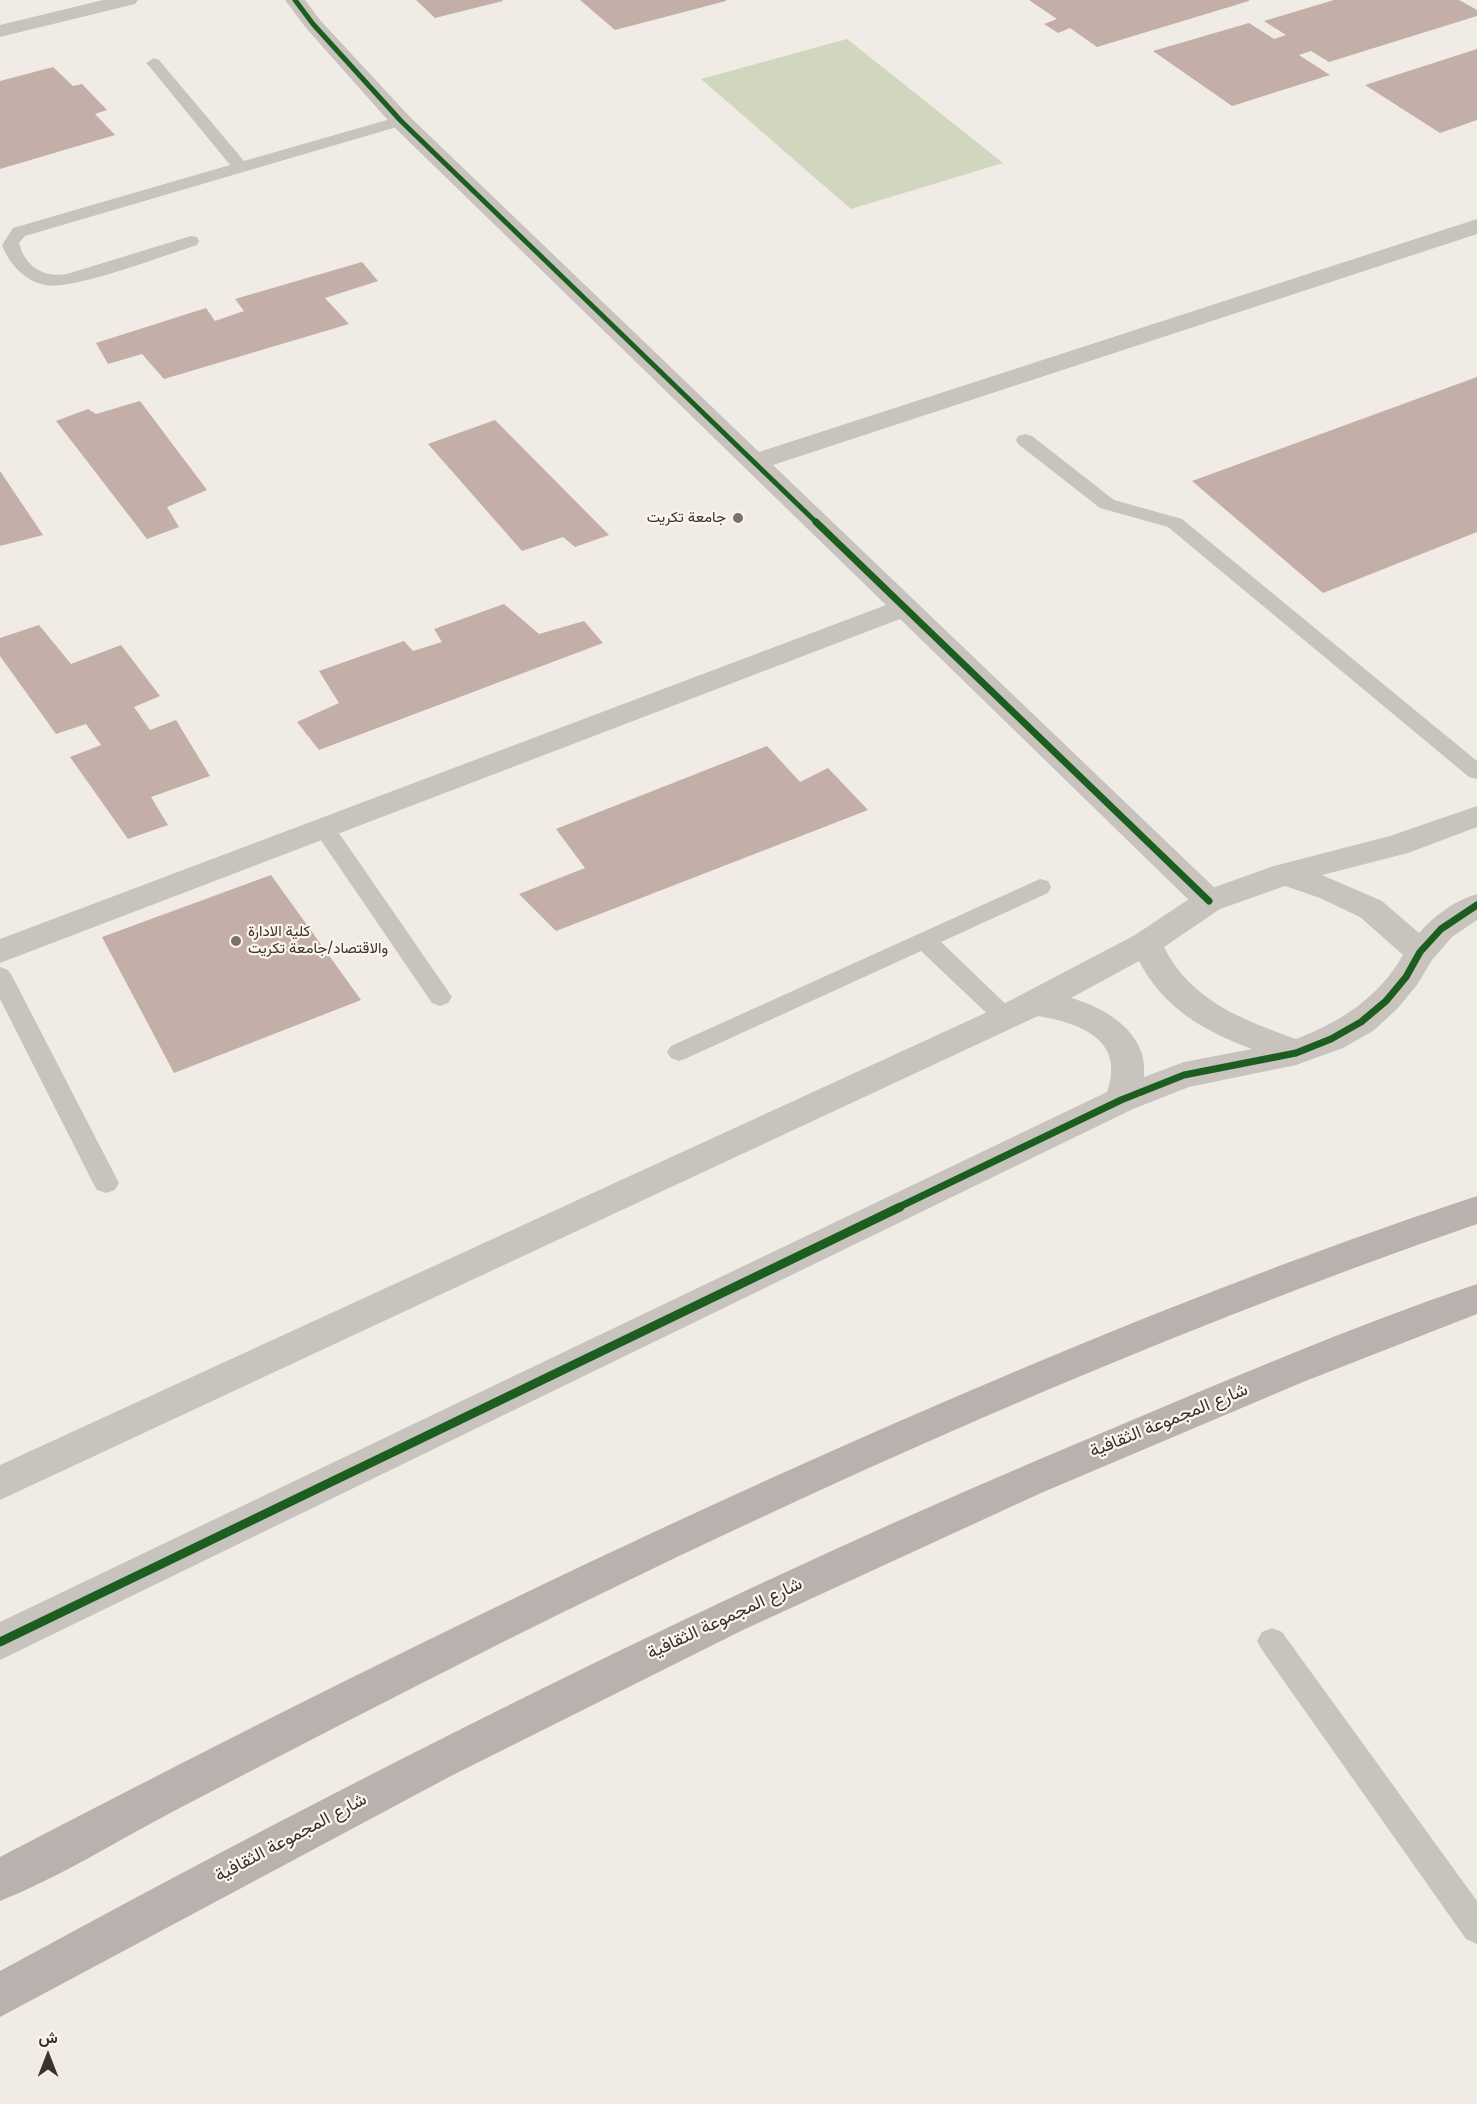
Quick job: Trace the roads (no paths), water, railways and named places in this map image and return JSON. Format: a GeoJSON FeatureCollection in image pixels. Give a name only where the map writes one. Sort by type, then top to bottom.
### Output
{"type":"FeatureCollection","features":[{"type":"Feature","properties":{"kind":"main road"},"geometry":{"type":"LineString","coordinates":[[0,1880],[205,1771],[400,1672],[587,1580],[766,1498],[938,1421],[1103,1351],[1264,1288],[1477,1210]]}},
{"type":"Feature","properties":{"kind":"main road","name":"شارع المجموعة الثقافية"},"geometry":{"type":"LineString","coordinates":[[0,1995],[296,1834],[502,1728],[719,1622],[904,1536],[1092,1453],[1273,1378],[1477,1299]]}},
{"type":"Feature","properties":{"kind":"street"},"geometry":{"type":"LineString","coordinates":[[0,31],[128,0]]}},
{"type":"Feature","properties":{"kind":"street"},"geometry":{"type":"LineString","coordinates":[[294,0],[401,121],[1209,901]]}},
{"type":"Feature","properties":{"kind":"street"},"geometry":{"type":"LineString","coordinates":[[755,462],[1477,226]]}},
{"type":"Feature","properties":{"kind":"street"},"geometry":{"type":"LineString","coordinates":[[0,951],[903,608]]}},
{"type":"Feature","properties":{"kind":"street"},"geometry":{"type":"LineString","coordinates":[[0,1483],[1020,1011],[1146,943],[1209,901],[1285,874],[1397,845],[1477,816]]}},
{"type":"Feature","properties":{"kind":"street"},"geometry":{"type":"LineString","coordinates":[[1285,874],[1330,890],[1371,909],[1420,952]]}},
{"type":"Feature","properties":{"kind":"street"},"geometry":{"type":"LineString","coordinates":[[0,1642],[1120,1100],[1184,1075],[1296,1053],[1331,1039],[1361,1022],[1393,993],[1406,977],[1420,952],[1441,929],[1477,906]]}},
{"type":"Feature","properties":{"kind":"street"},"geometry":{"type":"LineString","coordinates":[[1146,943],[1155,966],[1172,988],[1195,1008],[1223,1025],[1296,1053]]}},
{"type":"Feature","properties":{"kind":"street"},"geometry":{"type":"LineString","coordinates":[[1020,1011],[1079,1012],[1098,1022],[1114,1035],[1124,1050],[1129,1067],[1128,1084],[1120,1100]]}},
{"type":"Feature","properties":{"kind":"lane"},"geometry":{"type":"LineString","coordinates":[[153,63],[240,168]]}},
{"type":"Feature","properties":{"kind":"lane"},"geometry":{"type":"LineString","coordinates":[[191,241],[70,279],[55,281],[31,275],[12,250],[10,243],[19,232],[31,227],[401,121]]}},
{"type":"Feature","properties":{"kind":"lane"},"geometry":{"type":"LineString","coordinates":[[1025,440],[1107,504],[1122,510],[1144,512],[1175,523],[1477,772]]}},
{"type":"Feature","properties":{"kind":"lane"},"geometry":{"type":"LineString","coordinates":[[324,828],[440,997]]}},
{"type":"Feature","properties":{"kind":"lane"},"geometry":{"type":"LineString","coordinates":[[679,1052],[1040,886]]}},
{"type":"Feature","properties":{"kind":"lane"},"geometry":{"type":"LineString","coordinates":[[924,939],[1020,1011]]}},
{"type":"Feature","properties":{"kind":"lane"},"geometry":{"type":"LineString","coordinates":[[0,976],[106,1183]]}},
{"type":"Feature","properties":{"kind":"lane"},"geometry":{"type":"LineString","coordinates":[[1272,1641],[1477,1928]]}},
{"type":"Feature","properties":{"kind":"place","name":"جامعة تكريت"},"geometry":{"type":"Point","coordinates":[738,518]}},
{"type":"Feature","properties":{"kind":"place","name":"كلية الادارة والاقتصاد/جامعة تكريت"},"geometry":{"type":"Point","coordinates":[236,941]}}]}
